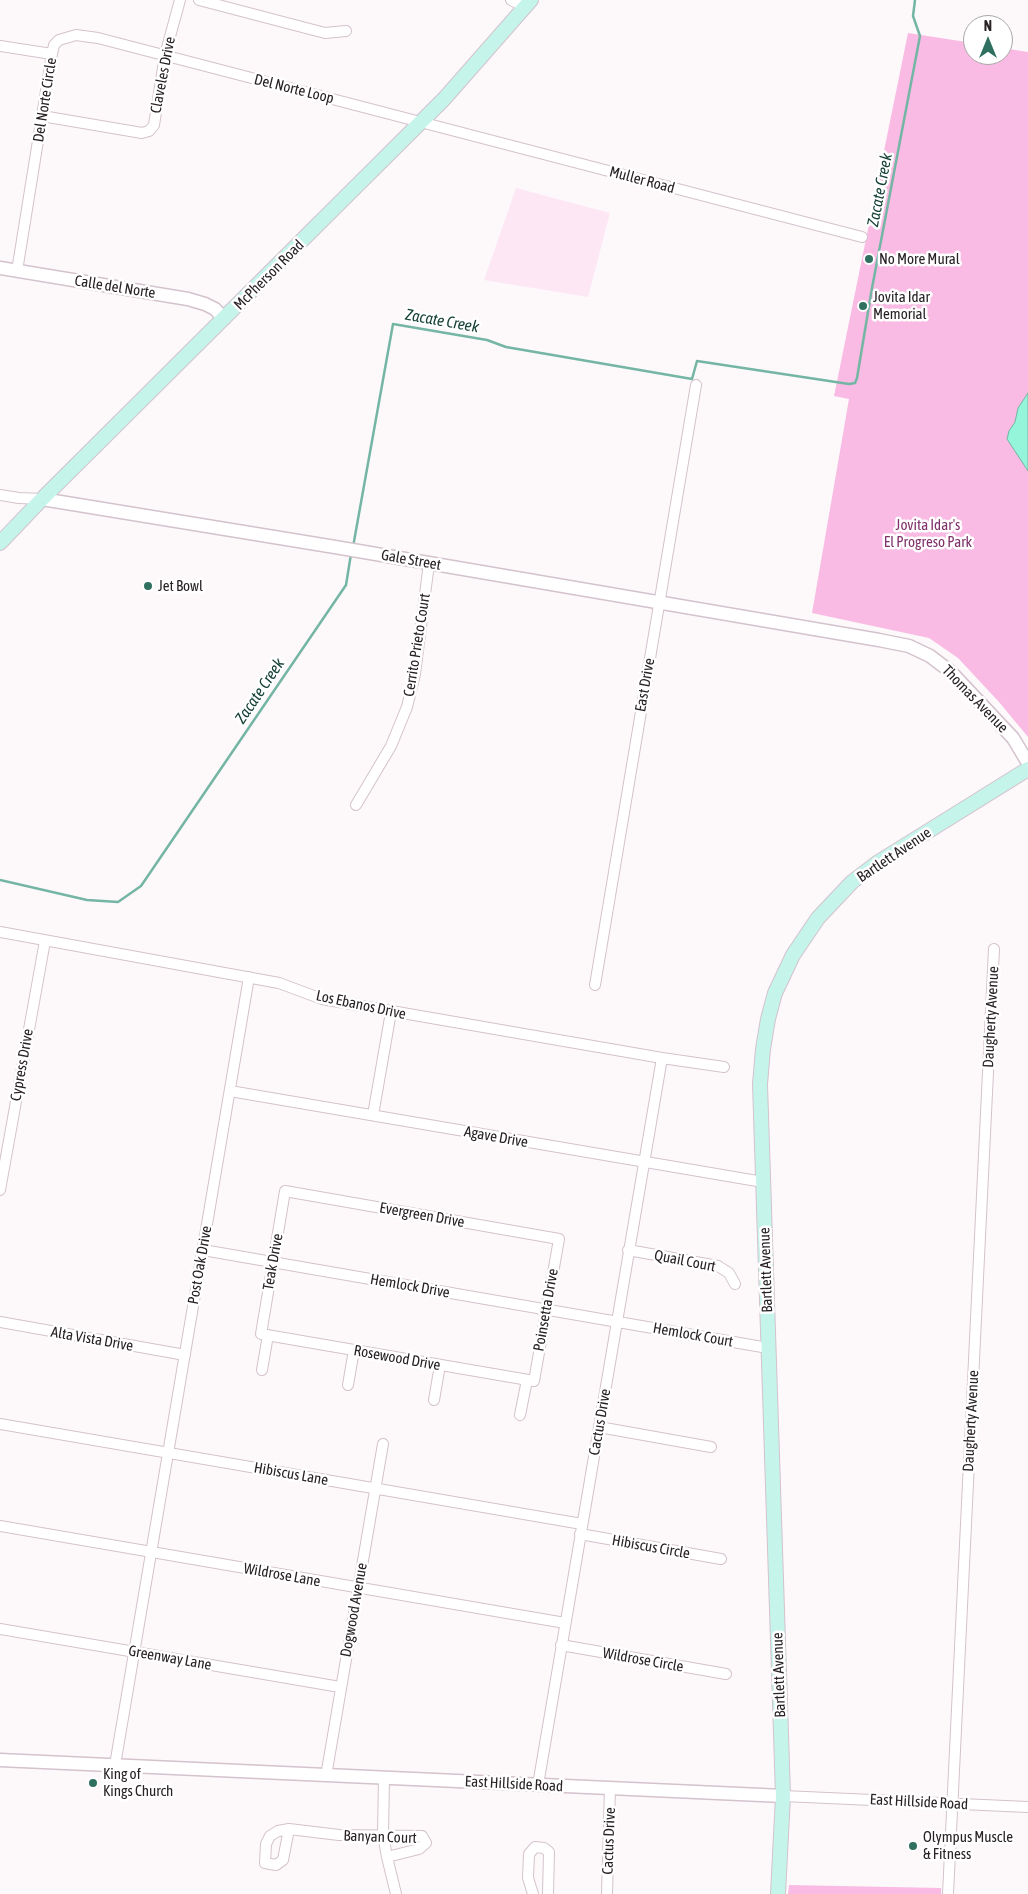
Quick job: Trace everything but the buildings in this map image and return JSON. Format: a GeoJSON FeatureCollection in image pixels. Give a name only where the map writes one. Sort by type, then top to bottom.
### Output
{"type":"FeatureCollection","features":[{"type":"Feature","properties":{"kind":"main road","name":"McPherson Road"},"geometry":{"type":"LineString","coordinates":[[0,543],[444,100],[528,4]]}},
{"type":"Feature","properties":{"kind":"main road","name":"Bartlett Avenue"},"geometry":{"type":"LineString","coordinates":[[778,1894],[782,1796],[760,1084],[763,1049],[776,993],[793,955],[818,918],[852,882],[871,868],[1028,770]]}},
{"type":"Feature","properties":{"kind":"street","name":"Claveles Drive"},"geometry":{"type":"LineString","coordinates":[[42,116],[142,133],[149,131],[154,125],[166,55],[180,0]]}},
{"type":"Feature","properties":{"kind":"street"},"geometry":{"type":"LineString","coordinates":[[199,0],[325,33],[346,31]]}},
{"type":"Feature","properties":{"kind":"street"},"geometry":{"type":"LineString","coordinates":[[511,0],[528,4]]}},
{"type":"Feature","properties":{"kind":"street","name":"Del Norte Circle"},"geometry":{"type":"LineString","coordinates":[[16,270],[54,45],[59,40],[76,35],[87,35],[166,55]]}},
{"type":"Feature","properties":{"kind":"street"},"geometry":{"type":"LineString","coordinates":[[0,46],[52,54]]}},
{"type":"Feature","properties":{"kind":"street","name":"Del Norte Loop"},"geometry":{"type":"LineString","coordinates":[[166,55],[422,122]]}},
{"type":"Feature","properties":{"kind":"street","name":"Muller Road"},"geometry":{"type":"LineString","coordinates":[[422,122],[862,237]]}},
{"type":"Feature","properties":{"kind":"street","name":"Calle del Norte"},"geometry":{"type":"LineString","coordinates":[[0,268],[188,299],[215,309],[224,320]]}},
{"type":"Feature","properties":{"kind":"street","name":"East Drive"},"geometry":{"type":"LineString","coordinates":[[595,985],[696,385]]}},
{"type":"Feature","properties":{"kind":"street","name":"Gale Street"},"geometry":{"type":"LineString","coordinates":[[0,495],[42,499],[340,548],[822,631]]}},
{"type":"Feature","properties":{"kind":"street","name":"Cerrito Prieto Court"},"geometry":{"type":"LineString","coordinates":[[356,805],[391,746],[407,707],[415,674],[429,563]]}},
{"type":"Feature","properties":{"kind":"street","name":"Thomas Avenue"},"geometry":{"type":"LineString","coordinates":[[822,631],[910,646],[930,656],[951,672],[1000,724],[1012,738],[1028,763]]}},
{"type":"Feature","properties":{"kind":"street","name":"Los Ebanos Drive"},"geometry":{"type":"LineString","coordinates":[[0,932],[279,983],[322,999],[391,1012],[724,1067]]}},
{"type":"Feature","properties":{"kind":"street","name":"Cypress Drive"},"geometry":{"type":"LineString","coordinates":[[0,1190],[45,941]]}},
{"type":"Feature","properties":{"kind":"street","name":"Daugherty Avenue"},"geometry":{"type":"LineString","coordinates":[[948,1894],[994,949]]}},
{"type":"Feature","properties":{"kind":"street","name":"Post Oak Drive"},"geometry":{"type":"LineString","coordinates":[[114,1765],[249,977]]}},
{"type":"Feature","properties":{"kind":"street"},"geometry":{"type":"LineString","coordinates":[[373,1115],[391,1012]]}},
{"type":"Feature","properties":{"kind":"street","name":"Cactus Drive"},"geometry":{"type":"LineString","coordinates":[[538,1785],[662,1058]]}},
{"type":"Feature","properties":{"kind":"street","name":"Agave Drive"},"geometry":{"type":"LineString","coordinates":[[230,1091],[763,1182]]}},
{"type":"Feature","properties":{"kind":"street","name":"Evergreen Drive"},"geometry":{"type":"LineString","coordinates":[[285,1191],[559,1239]]}},
{"type":"Feature","properties":{"kind":"street","name":"Teak Drive"},"geometry":{"type":"LineString","coordinates":[[262,1370],[272,1262],[285,1191]]}},
{"type":"Feature","properties":{"kind":"street","name":"Poinsetta Drive"},"geometry":{"type":"LineString","coordinates":[[520,1415],[530,1381],[546,1310],[559,1239]]}},
{"type":"Feature","properties":{"kind":"street","name":"Hemlock Drive"},"geometry":{"type":"LineString","coordinates":[[203,1250],[617,1322]]}},
{"type":"Feature","properties":{"kind":"street","name":"Quail Court"},"geometry":{"type":"LineString","coordinates":[[628,1250],[718,1266],[729,1273],[735,1284]]}},
{"type":"Feature","properties":{"kind":"street","name":"Alta Vista Drive"},"geometry":{"type":"LineString","coordinates":[[0,1322],[185,1355]]}},
{"type":"Feature","properties":{"kind":"street","name":"Hemlock Court"},"geometry":{"type":"LineString","coordinates":[[617,1322],[768,1348]]}},
{"type":"Feature","properties":{"kind":"street","name":"Rosewood Drive"},"geometry":{"type":"LineString","coordinates":[[264,1335],[530,1381]]}},
{"type":"Feature","properties":{"kind":"street"},"geometry":{"type":"LineString","coordinates":[[348,1385],[354,1350]]}},
{"type":"Feature","properties":{"kind":"street"},"geometry":{"type":"LineString","coordinates":[[434,1400],[440,1365]]}},
{"type":"Feature","properties":{"kind":"street","name":"Hibiscus Lane"},"geometry":{"type":"LineString","coordinates":[[0,1424],[375,1488],[581,1529]]}},
{"type":"Feature","properties":{"kind":"street"},"geometry":{"type":"LineString","coordinates":[[599,1427],[711,1446]]}},
{"type":"Feature","properties":{"kind":"street","name":"Dogwood Avenue"},"geometry":{"type":"LineString","coordinates":[[326,1776],[383,1444]]}},
{"type":"Feature","properties":{"kind":"street","name":"Wildrose Lane"},"geometry":{"type":"LineString","coordinates":[[0,1526],[565,1624]]}},
{"type":"Feature","properties":{"kind":"street","name":"Hibiscus Circle"},"geometry":{"type":"LineString","coordinates":[[581,1529],[722,1559]]}},
{"type":"Feature","properties":{"kind":"street","name":"Greenway Lane"},"geometry":{"type":"LineString","coordinates":[[0,1629],[340,1687]]}},
{"type":"Feature","properties":{"kind":"street","name":"Wildrose Circle"},"geometry":{"type":"LineString","coordinates":[[561,1645],[726,1674]]}},
{"type":"Feature","properties":{"kind":"street","name":"East Hillside Road"},"geometry":{"type":"LineString","coordinates":[[0,1760],[1028,1807]]}},
{"type":"Feature","properties":{"kind":"street"},"geometry":{"type":"LineString","coordinates":[[384,1778],[383,1835],[386,1857],[396,1894]]}},
{"type":"Feature","properties":{"kind":"street","name":"Cactus Drive"},"geometry":{"type":"LineString","coordinates":[[607,1894],[610,1788]]}},
{"type":"Feature","properties":{"kind":"street","name":"Banyan Court"},"geometry":{"type":"LineString","coordinates":[[290,1829],[339,1836],[422,1836],[426,1843],[419,1849],[386,1857]]}},
{"type":"Feature","properties":{"kind":"street"},"geometry":{"type":"LineString","coordinates":[[533,1894],[528,1878],[529,1854],[533,1848],[544,1848],[549,1852],[548,1894]]}},
{"type":"Feature","properties":{"kind":"shaded area"},"geometry":{"type":"Polygon","coordinates":[[[516,188],[610,213],[588,297],[484,280],[516,188]]]}},
{"type":"Feature","properties":{"kind":"shaded area"},"geometry":{"type":"Polygon","coordinates":[[[1028,393],[1028,471],[1007,439],[1009,431],[1015,422],[1018,408],[1028,393]]]}},
{"type":"Feature","properties":{"kind":"green space","name":"Jovita Idar's El Progreso Park"},"geometry":{"type":"Polygon","coordinates":[[[908,33],[963,41],[963,65],[1013,65],[1013,50],[1028,52],[1028,737],[999,702],[958,658],[929,638],[812,613],[849,399],[834,396],[908,33]]]}},
{"type":"Feature","properties":{"kind":"green space"},"geometry":{"type":"Polygon","coordinates":[[[789,1885],[941,1888],[941,1894],[788,1894],[789,1885]]]}},
{"type":"Feature","properties":{"kind":"waterway","name":"Zacate Creek"},"geometry":{"type":"LineString","coordinates":[[353,547],[393,324],[487,340],[506,347],[692,379],[697,361],[849,384],[855,383],[920,36],[913,16],[915,0]]}},
{"type":"Feature","properties":{"kind":"waterway","name":"Zacate Creek"},"geometry":{"type":"LineString","coordinates":[[0,880],[87,900],[118,902],[141,886],[346,585],[351,554]]}},
{"type":"Feature","properties":{"kind":"place","name":"No More Mural"},"geometry":{"type":"Point","coordinates":[869,259]}},
{"type":"Feature","properties":{"kind":"place","name":"Jovita Idar Memorial"},"geometry":{"type":"Point","coordinates":[863,306]}},
{"type":"Feature","properties":{"kind":"place","name":"Jet Bowl"},"geometry":{"type":"Point","coordinates":[148,586]}},
{"type":"Feature","properties":{"kind":"place","name":"King of Kings Church"},"geometry":{"type":"Point","coordinates":[93,1783]}},
{"type":"Feature","properties":{"kind":"place","name":"Olympus Muscle & Fitness"},"geometry":{"type":"Point","coordinates":[913,1846]}}]}
